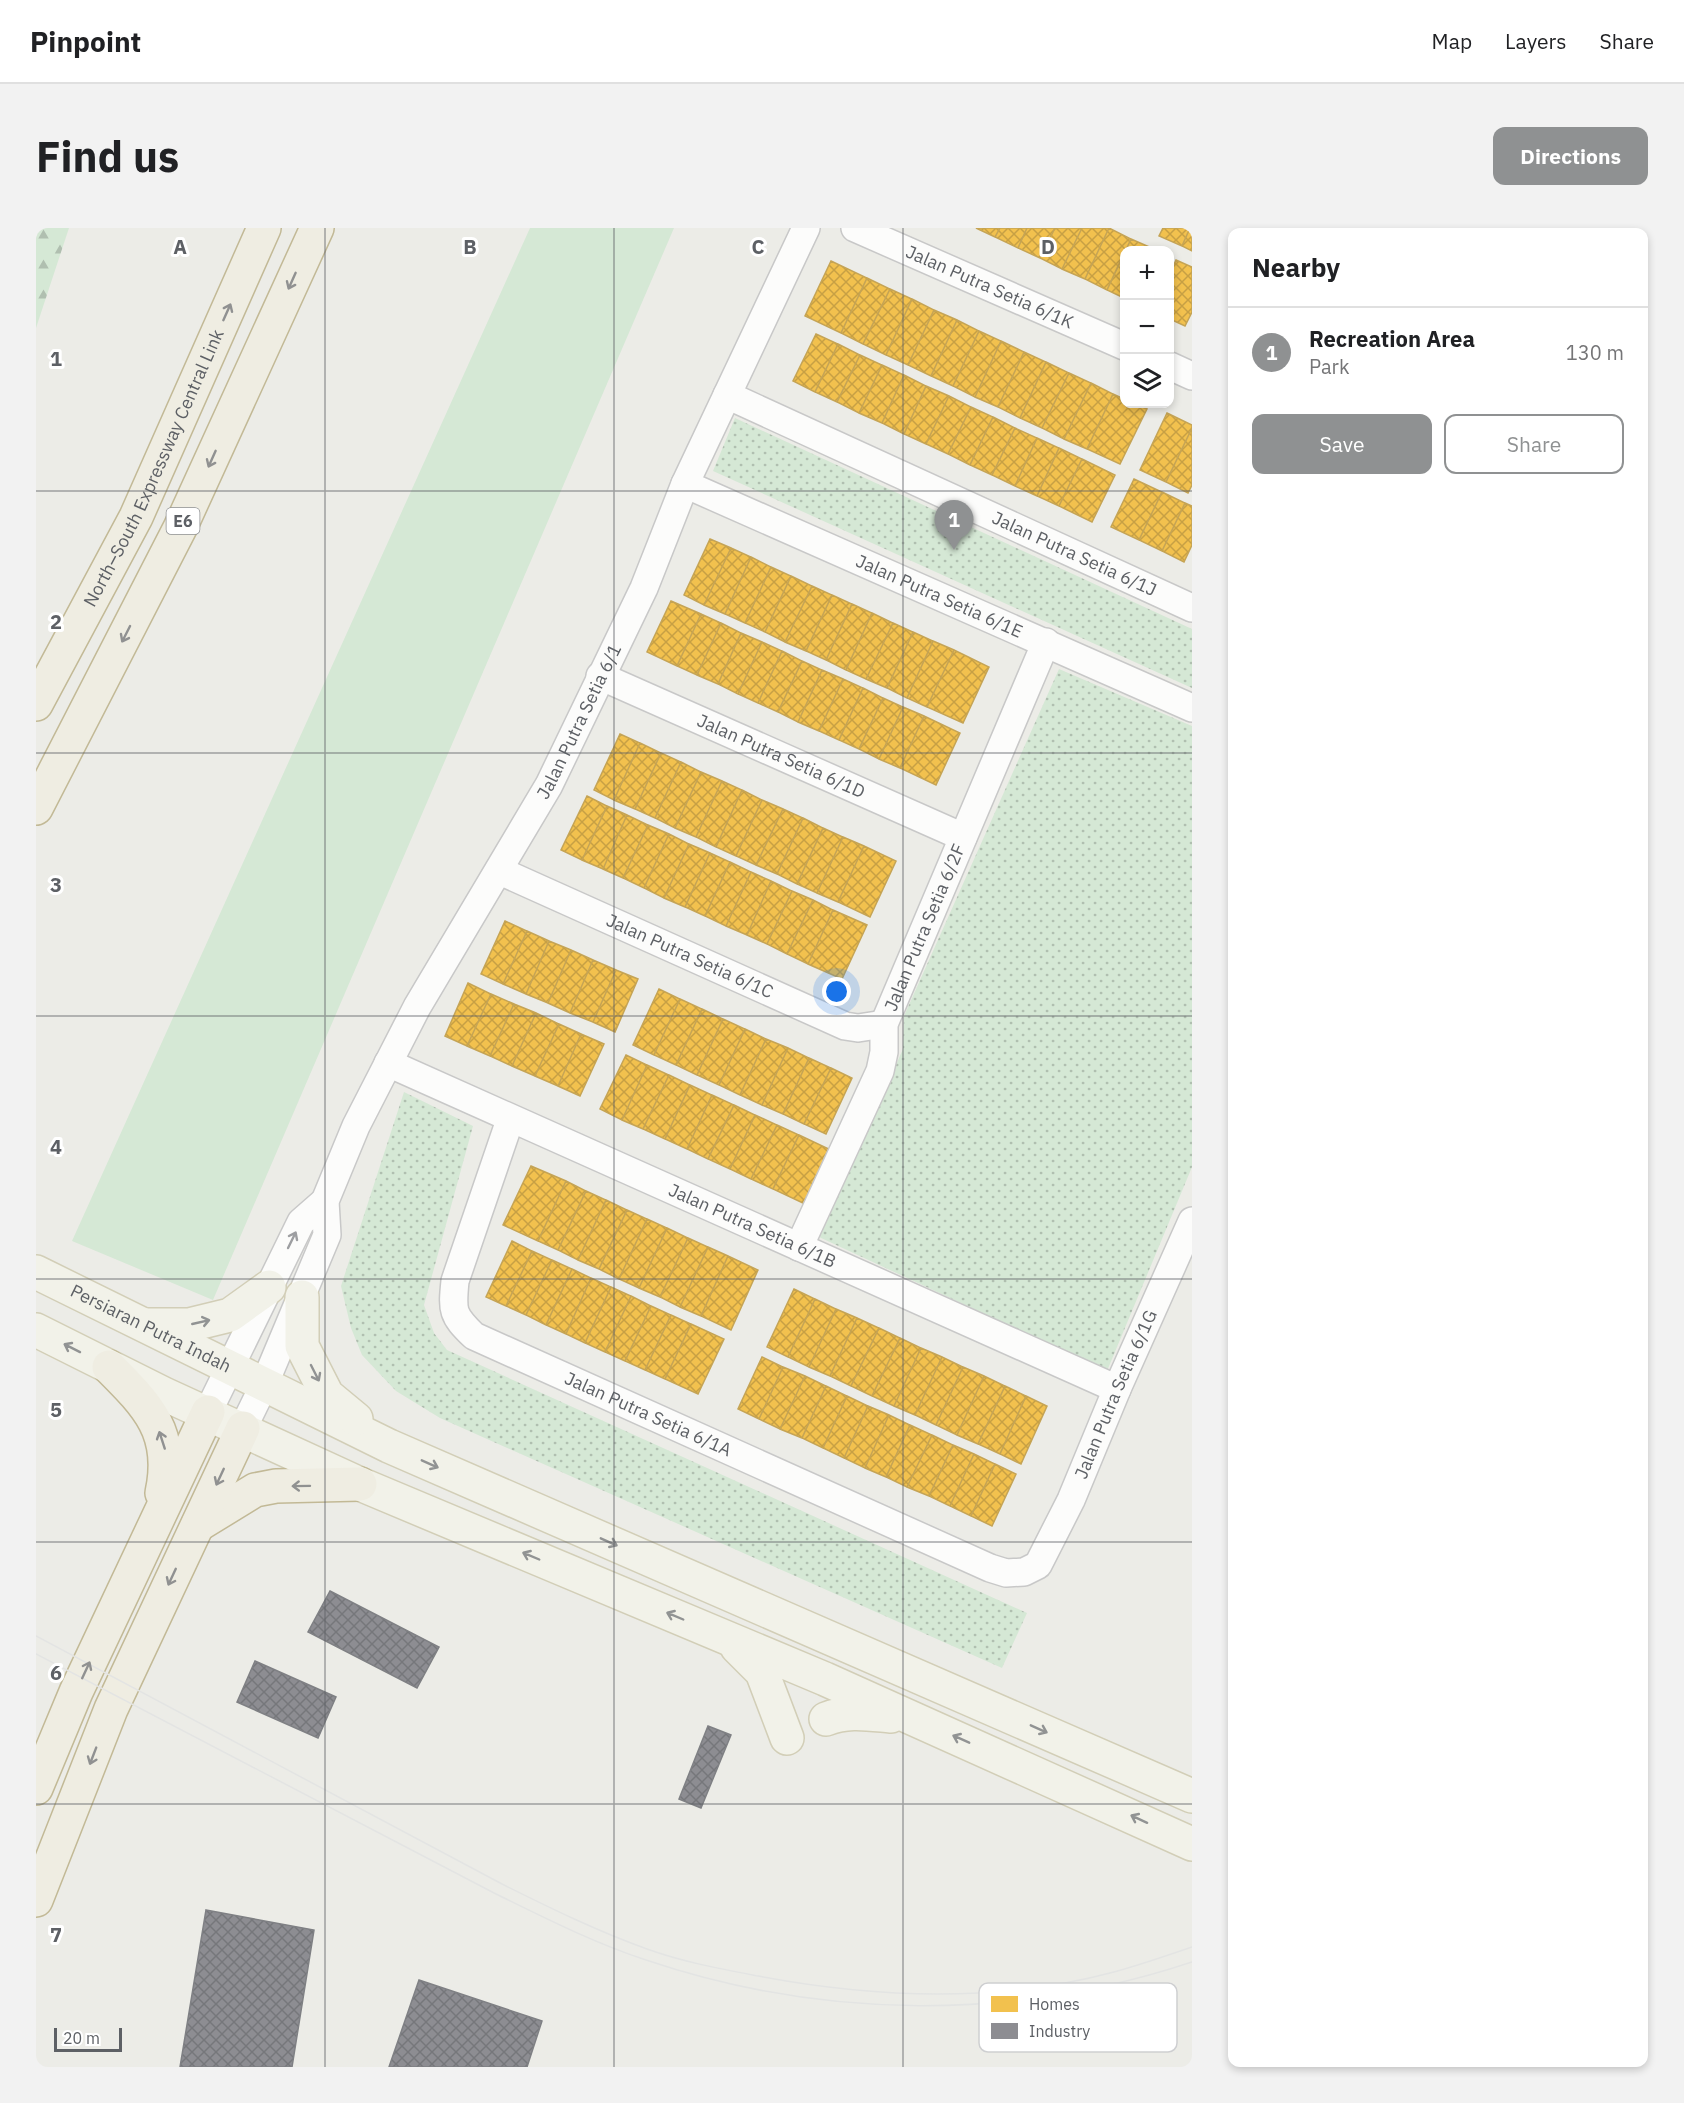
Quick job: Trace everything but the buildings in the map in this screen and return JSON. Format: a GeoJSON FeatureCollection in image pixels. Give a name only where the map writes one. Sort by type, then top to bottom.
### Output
{"type":"FeatureCollection","features":[{"type":"Feature","properties":{"kind":"highway","name":"North–South Expressway Central Link"},"geometry":{"type":"LineString","coordinates":[[36,704],[136,517],[264,228]]}},
{"type":"Feature","properties":{"kind":"highway","name":"E6"},"geometry":{"type":"LineString","coordinates":[[36,808],[180,528],[316,228]]}},
{"type":"Feature","properties":{"kind":"highway"},"geometry":{"type":"LineString","coordinates":[[109,1367],[150,1413],[165,1448],[168,1468],[157,1518]]}},
{"type":"Feature","properties":{"kind":"highway"},"geometry":{"type":"LineString","coordinates":[[36,1788],[76,1692],[208,1412]]}},
{"type":"Feature","properties":{"kind":"highway"},"geometry":{"type":"LineString","coordinates":[[36,1900],[111,1709],[243,1428]]}},
{"type":"Feature","properties":{"kind":"highway"},"geometry":{"type":"LineString","coordinates":[[198,1525],[255,1490],[276,1486],[360,1484]]}},
{"type":"Feature","properties":{"kind":"main road","name":"Persiaran Putra Indah"},"geometry":{"type":"LineString","coordinates":[[36,1272],[389,1446]]}},
{"type":"Feature","properties":{"kind":"main road"},"geometry":{"type":"LineString","coordinates":[[143,1325],[189,1325],[230,1315],[269,1287]]}},
{"type":"Feature","properties":{"kind":"main road"},"geometry":{"type":"LineString","coordinates":[[302,1297],[302,1346],[327,1395],[389,1446],[1192,1796]]}},
{"type":"Feature","properties":{"kind":"main road"},"geometry":{"type":"LineString","coordinates":[[36,1330],[164,1394],[243,1428],[360,1484],[825,1679],[1192,1844]]}},
{"type":"Feature","properties":{"kind":"main road"},"geometry":{"type":"LineString","coordinates":[[799,1624],[825,1679]]}},
{"type":"Feature","properties":{"kind":"main road"},"geometry":{"type":"LineString","coordinates":[[728,1639],[762,1672],[786,1738]]}},
{"type":"Feature","properties":{"kind":"main road"},"geometry":{"type":"LineString","coordinates":[[825,1679],[855,1667],[890,1663]]}},
{"type":"Feature","properties":{"kind":"main road"},"geometry":{"type":"LineString","coordinates":[[826,1719],[837,1714],[859,1713],[914,1718]]}},
{"type":"Feature","properties":{"kind":"street","name":"Jalan Putra Setia 6/1"},"geometry":{"type":"LineString","coordinates":[[325,1201],[356,1126],[417,1007],[500,871],[549,785],[644,588],[685,484],[806,228]]}},
{"type":"Feature","properties":{"kind":"street","name":"Jalan Putra Setia 6/1K"},"geometry":{"type":"LineString","coordinates":[[855,228],[1120,344]]}},
{"type":"Feature","properties":{"kind":"street"},"geometry":{"type":"LineString","coordinates":[[1174,368],[1192,376]]}},
{"type":"Feature","properties":{"kind":"street","name":"Jalan Putra Setia 6/1J"},"geometry":{"type":"LineString","coordinates":[[727,396],[1192,608]]}},
{"type":"Feature","properties":{"kind":"street","name":"Jalan Putra Setia 6/1E"},"geometry":{"type":"LineString","coordinates":[[685,484],[1192,708]]}},
{"type":"Feature","properties":{"kind":"street","name":"Jalan Putra Setia 6/2F"},"geometry":{"type":"LineString","coordinates":[[799,1247],[880,1071],[884,1052],[884,1024],[1046,642]]}},
{"type":"Feature","properties":{"kind":"street","name":"Jalan Putra Setia 6/1D"},"geometry":{"type":"LineString","coordinates":[[600,676],[963,837]]}},
{"type":"Feature","properties":{"kind":"street","name":"Jalan Putra Setia 6/1C"},"geometry":{"type":"LineString","coordinates":[[500,871],[845,1026],[858,1028],[884,1024]]}},
{"type":"Feature","properties":{"kind":"street","name":"Jalan Putra Setia 6/1B"},"geometry":{"type":"LineString","coordinates":[[388,1063],[510,1120],[1117,1389]]}},
{"type":"Feature","properties":{"kind":"street","name":"Jalan Putra Setia 6/1A"},"geometry":{"type":"LineString","coordinates":[[510,1120],[455,1281],[453,1301],[457,1319],[474,1336],[990,1568],[1015,1572],[1038,1565]]}},
{"type":"Feature","properties":{"kind":"street"},"geometry":{"type":"LineString","coordinates":[[208,1412],[301,1222],[325,1201]]}},
{"type":"Feature","properties":{"kind":"street"},"geometry":{"type":"LineString","coordinates":[[243,1428],[264,1385],[327,1235],[325,1201]]}},
{"type":"Feature","properties":{"kind":"street","name":"Jalan Putra Setia 6/1G"},"geometry":{"type":"LineString","coordinates":[[1038,1565],[1071,1500],[1117,1389],[1192,1221]]}},
{"type":"Feature","properties":{"kind":"green space"},"geometry":{"type":"Polygon","coordinates":[[[36,228],[69,228],[36,328],[36,228]]]}},
{"type":"Feature","properties":{"kind":"green space"},"geometry":{"type":"Polygon","coordinates":[[[530,228],[674,228],[213,1300],[72,1241],[530,228]]]}},
{"type":"Feature","properties":{"kind":"green space"},"geometry":{"type":"Polygon","coordinates":[[[735,418],[1192,629],[1192,688],[713,471],[735,418]]]}},
{"type":"Feature","properties":{"kind":"green space"},"geometry":{"type":"Polygon","coordinates":[[[1059,669],[1192,726],[1192,1167],[1107,1371],[819,1237],[903,1049],[904,1016],[1059,669]]]}},
{"type":"Feature","properties":{"kind":"green space"},"geometry":{"type":"Polygon","coordinates":[[[404,1092],[473,1126],[424,1305],[434,1333],[447,1350],[1027,1613],[1002,1668],[440,1418],[396,1391],[362,1355],[351,1328],[341,1286],[404,1092]]]}},
{"type":"Feature","properties":{"kind":"tram line"},"geometry":{"type":"LineString","coordinates":[[36,1636],[502,1884],[628,1942],[702,1965],[802,1983],[891,1993],[979,1993]]}},
{"type":"Feature","properties":{"kind":"tram line"},"geometry":{"type":"LineString","coordinates":[[36,1654],[496,1894],[551,1921],[627,1953],[713,1980],[782,1994],[850,2003],[919,2006],[979,2003]]}},
{"type":"Feature","properties":{"kind":"tram line"},"geometry":{"type":"LineString","coordinates":[[1064,1983],[1124,1969],[1192,1947]]}},
{"type":"Feature","properties":{"kind":"tram line"},"geometry":{"type":"LineString","coordinates":[[1115,1983],[1192,1962]]}},
{"type":"Feature","properties":{"kind":"place","name":"Recreation Area"},"geometry":{"type":"Point","coordinates":[954,550]}}]}
